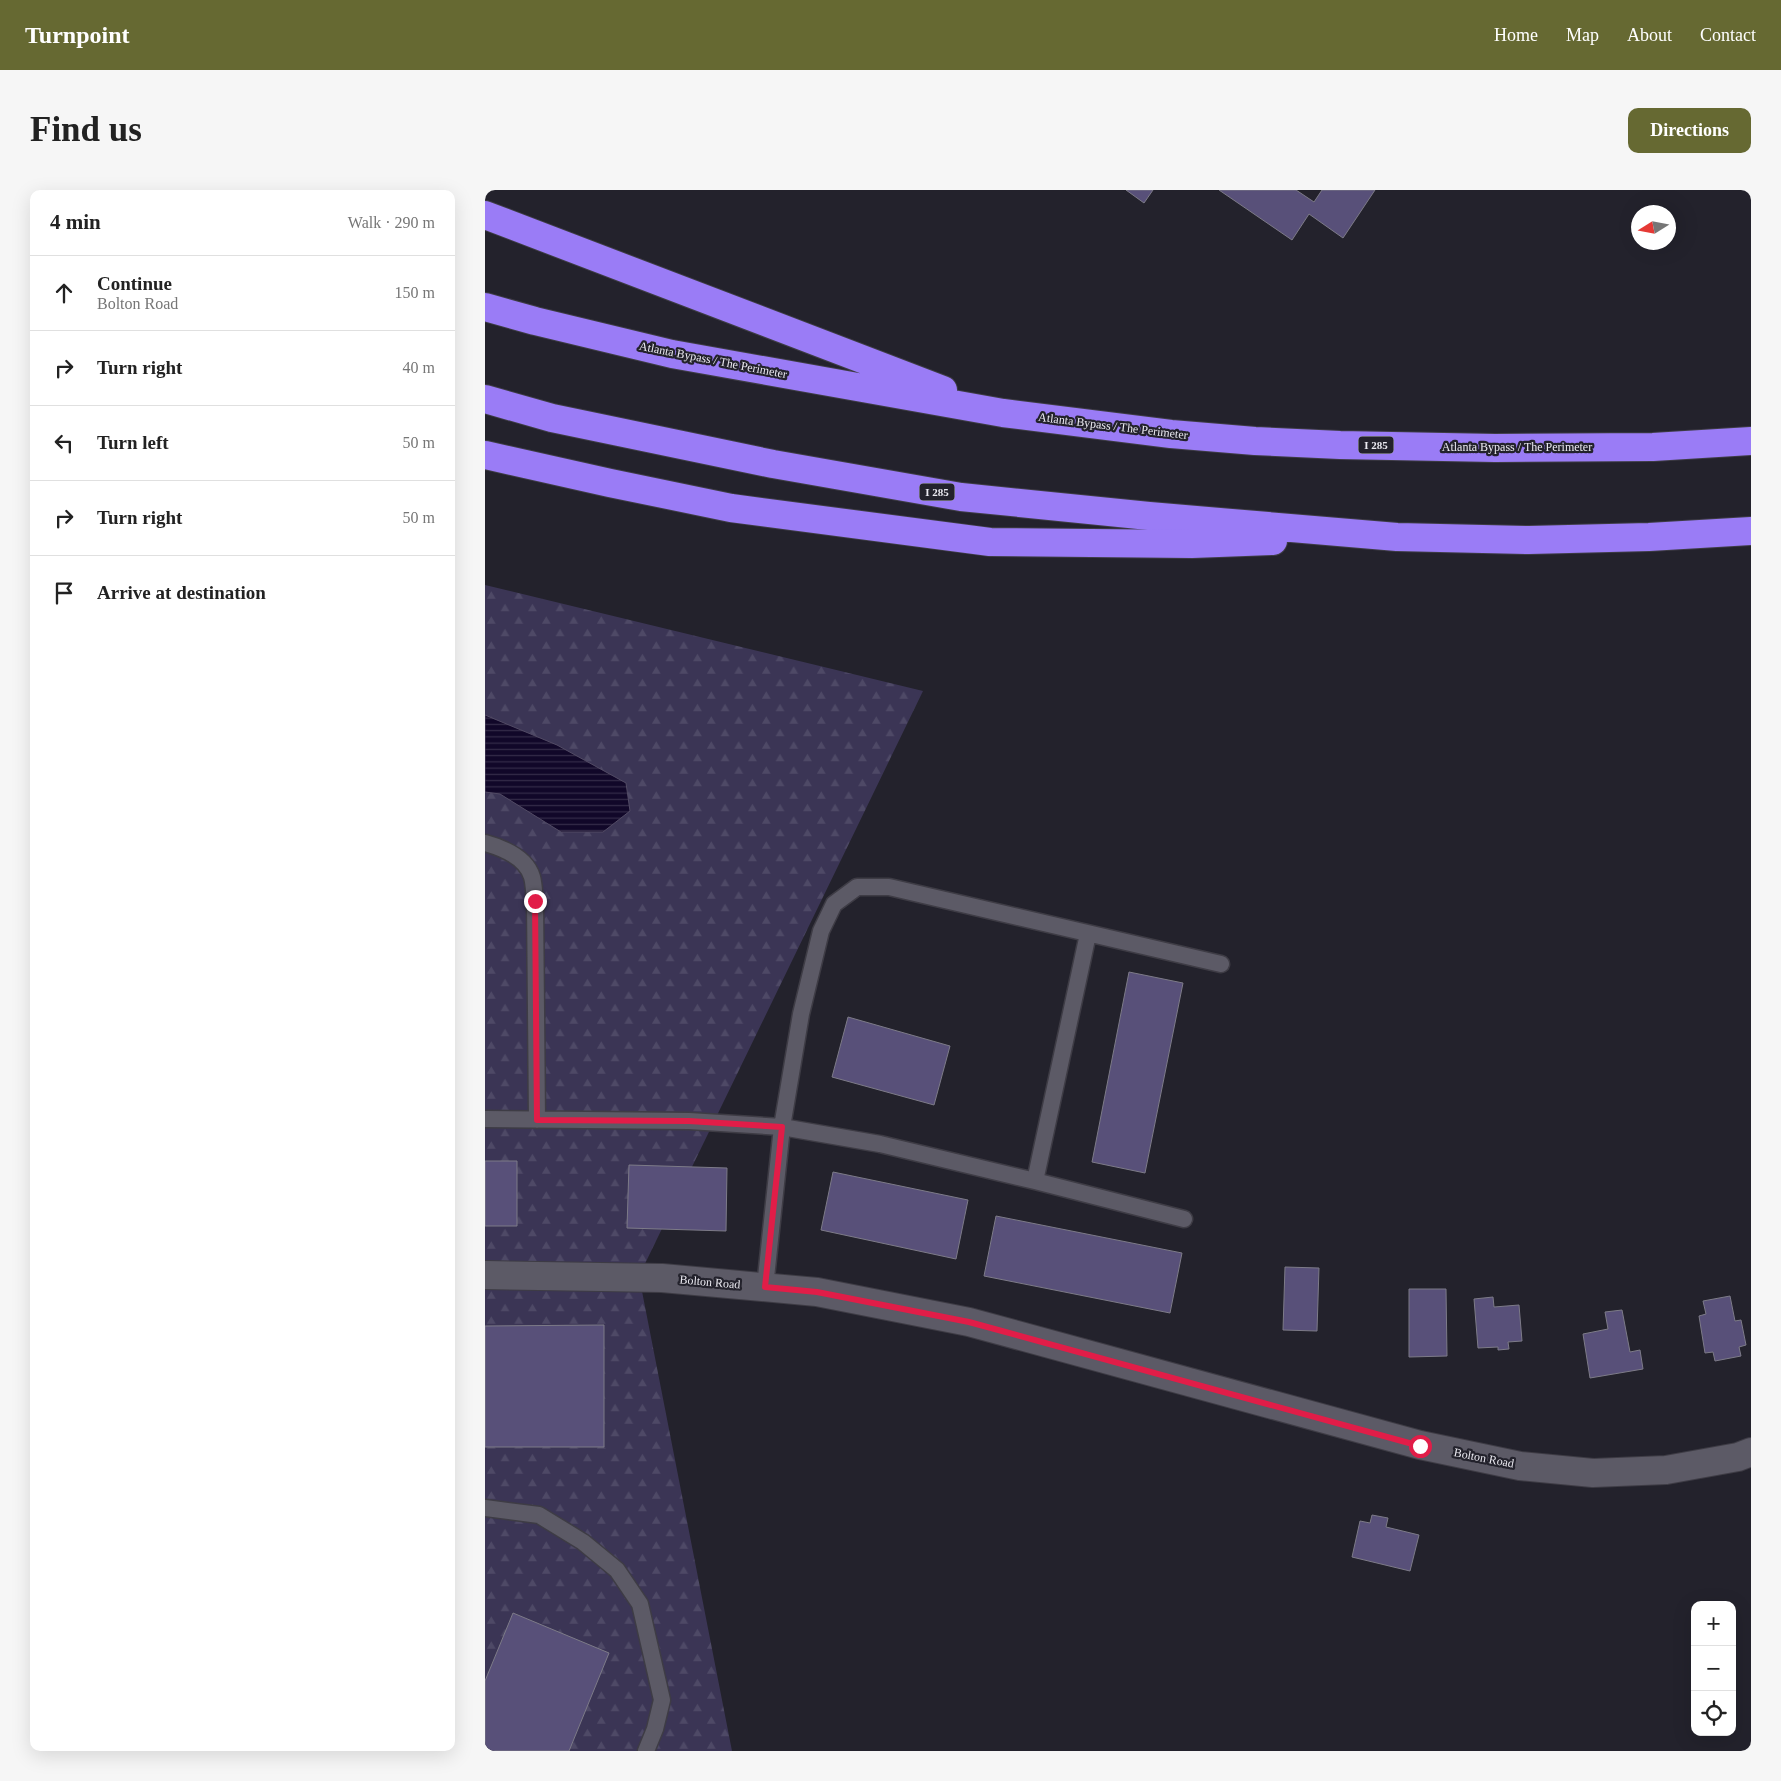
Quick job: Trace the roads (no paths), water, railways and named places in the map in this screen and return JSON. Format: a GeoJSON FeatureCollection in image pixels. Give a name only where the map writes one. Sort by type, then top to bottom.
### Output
{"type":"FeatureCollection","features":[{"type":"Feature","properties":{"kind":"highway"},"geometry":{"type":"LineString","coordinates":[[485,215],[1003,413]]}},
{"type":"Feature","properties":{"kind":"highway","name":"Atlanta Bypass / The Perimeter"},"geometry":{"type":"LineString","coordinates":[[485,307],[672,354],[1003,413],[1171,434],[1255,441],[1340,445],[1495,448],[1653,447],[1751,441]]}},
{"type":"Feature","properties":{"kind":"highway","name":"I 285"},"geometry":{"type":"LineString","coordinates":[[485,399],[551,418],[773,464],[961,496],[1149,516],[1397,537],[1529,540],[1649,537],[1751,531]]}},
{"type":"Feature","properties":{"kind":"highway"},"geometry":{"type":"LineString","coordinates":[[485,455],[610,484],[731,508],[989,542],[1192,544],[1397,537]]}},
{"type":"Feature","properties":{"kind":"street","name":"Bolton Road"},"geometry":{"type":"LineString","coordinates":[[485,1275],[661,1278],[817,1292],[969,1322],[1420,1446],[1520,1466],[1593,1473],[1666,1470],[1738,1457],[1751,1452]]}},
{"type":"Feature","properties":{"kind":"lane"},"geometry":{"type":"LineString","coordinates":[[485,843],[501,847],[521,859],[532,875],[535,901],[537,1120]]}},
{"type":"Feature","properties":{"kind":"lane"},"geometry":{"type":"LineString","coordinates":[[765,1287],[782,1127],[801,1014],[821,931],[834,904],[857,888],[889,887],[1221,964]]}},
{"type":"Feature","properties":{"kind":"lane"},"geometry":{"type":"LineString","coordinates":[[1035,1181],[1088,934]]}},
{"type":"Feature","properties":{"kind":"lane"},"geometry":{"type":"LineString","coordinates":[[485,1119],[689,1121],[782,1127],[880,1144],[1184,1219]]}},
{"type":"Feature","properties":{"kind":"lane"},"geometry":{"type":"LineString","coordinates":[[485,1508],[539,1515],[583,1542],[617,1570],[640,1604],[662,1700],[655,1729],[646,1751]]}}]}
